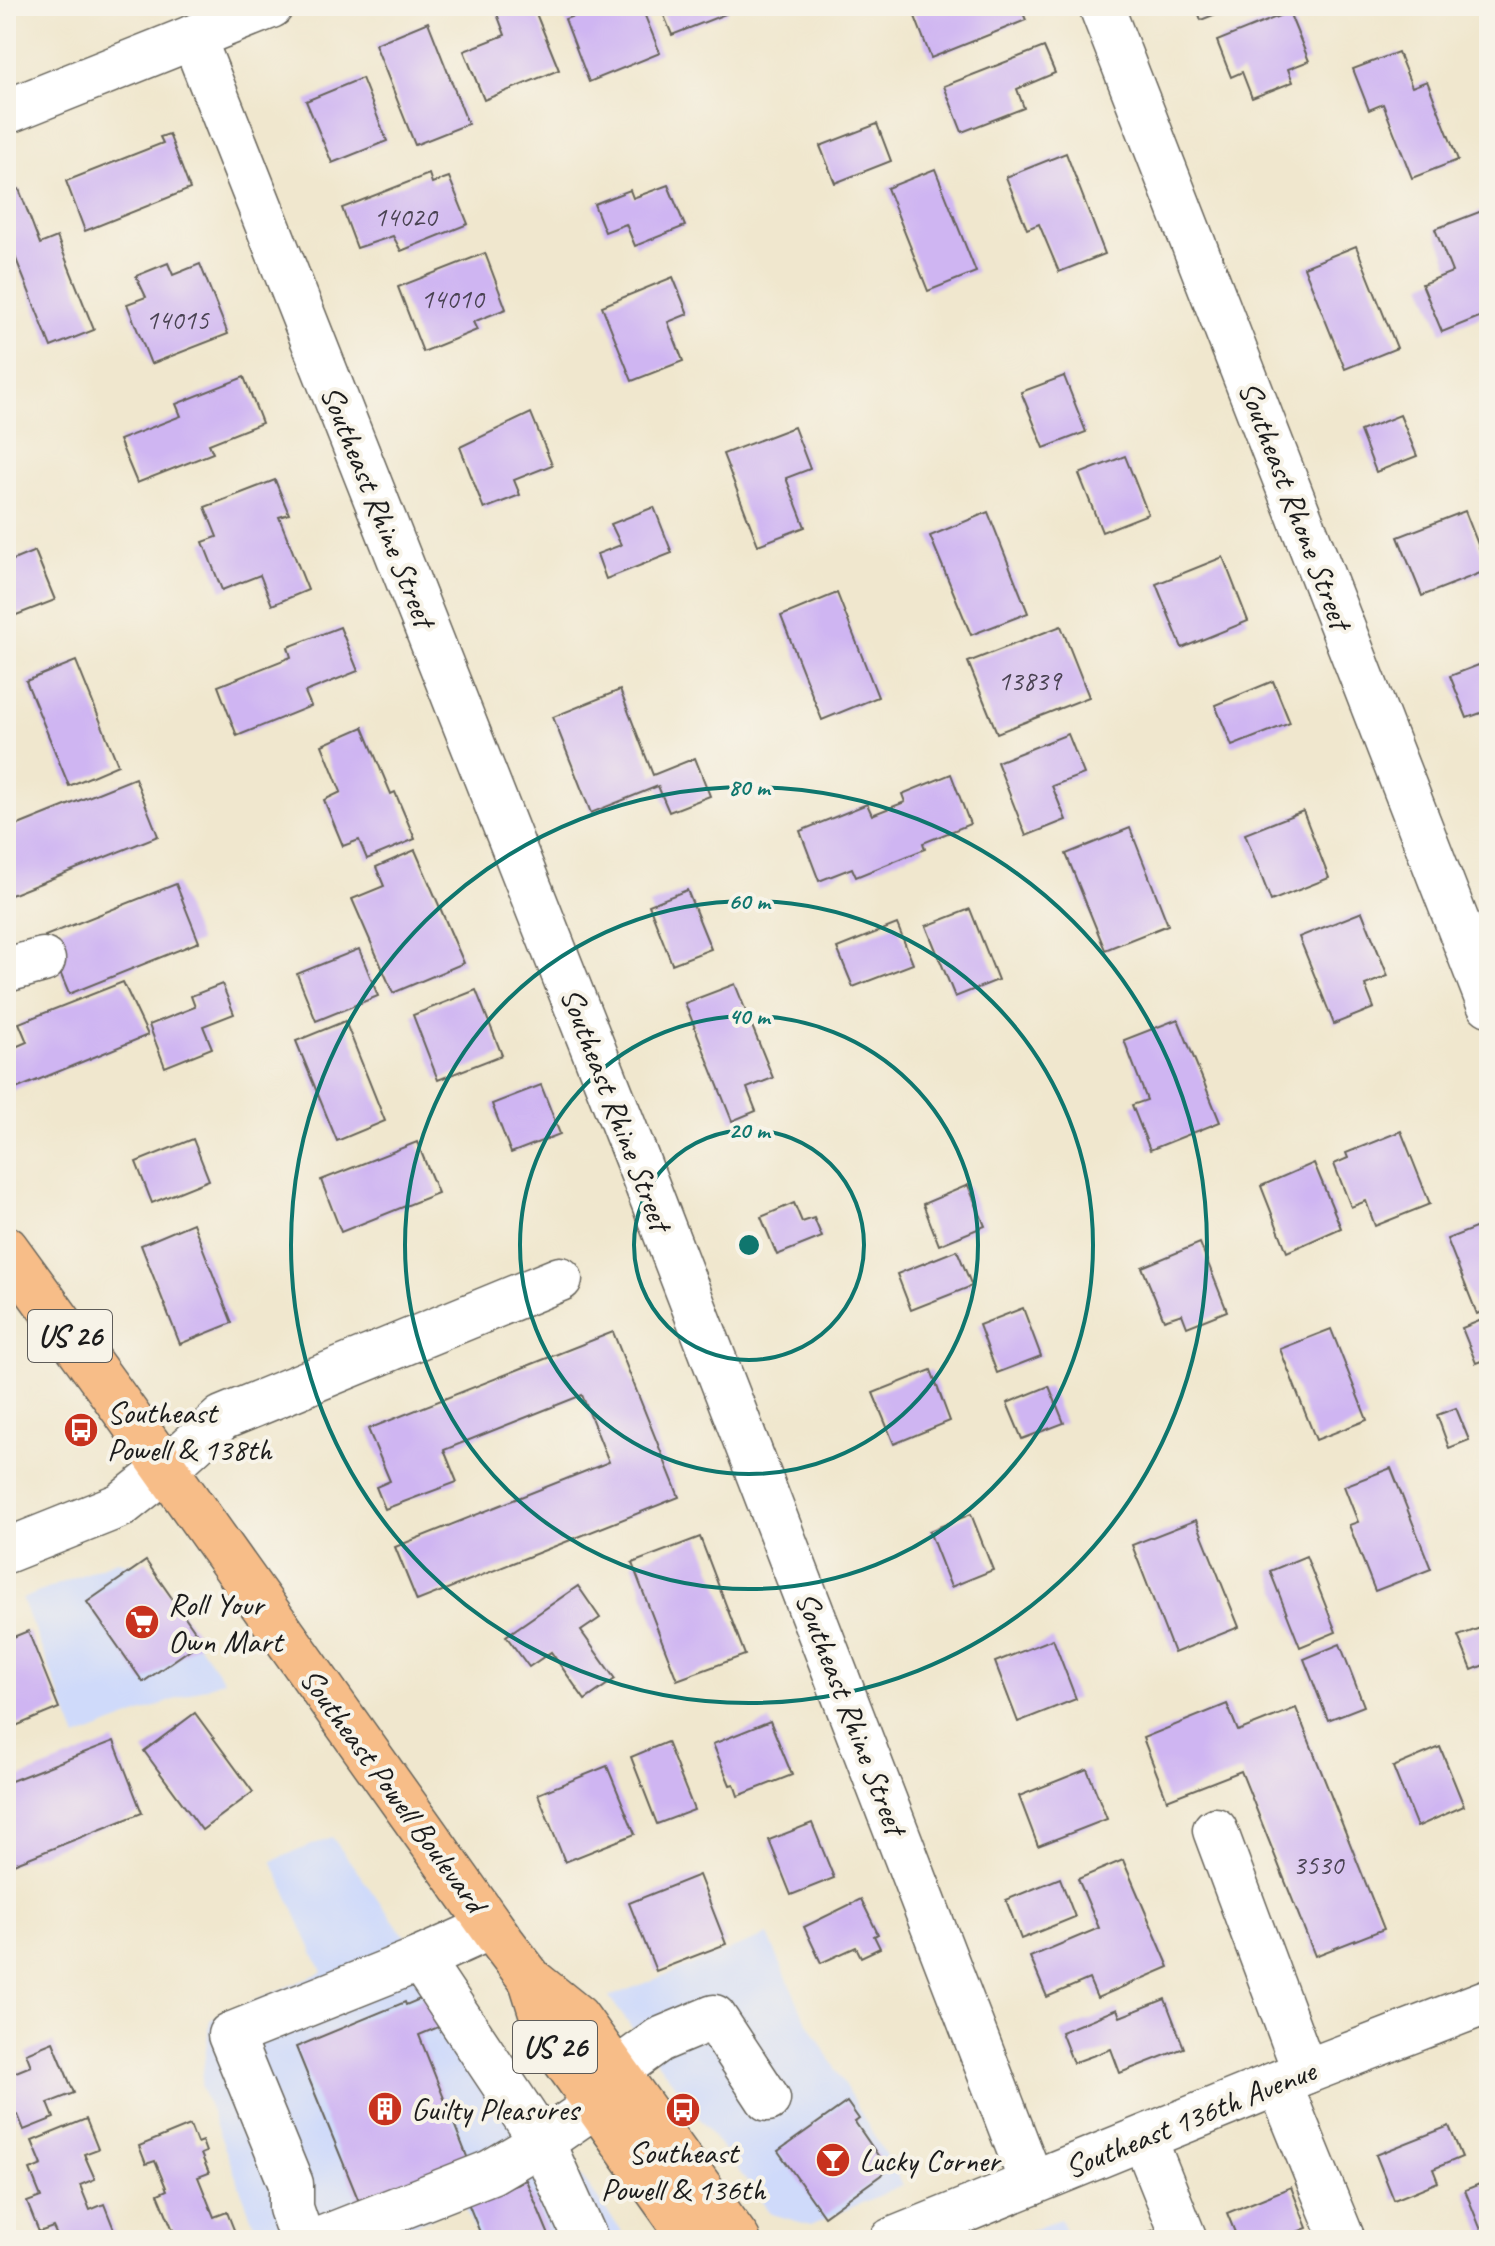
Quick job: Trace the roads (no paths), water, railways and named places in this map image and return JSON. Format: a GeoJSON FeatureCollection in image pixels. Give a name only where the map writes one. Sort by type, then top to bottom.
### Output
{"type":"FeatureCollection","features":[{"type":"Feature","properties":{"kind":"main road","name":"Southeast Powell Boulevard"},"geometry":{"type":"LineString","coordinates":[[6,1248],[491,1927],[531,1980],[577,2017],[607,2088],[693,2240]]}},
{"type":"Feature","properties":{"kind":"main road","name":"Southeast Powell Boulevard"},"geometry":{"type":"LineString","coordinates":[[607,2088],[738,2240]]}},
{"type":"Feature","properties":{"kind":"street"},"geometry":{"type":"LineString","coordinates":[[6,112],[271,6]]}},
{"type":"Feature","properties":{"kind":"street","name":"Southeast Rhone Street"},"geometry":{"type":"LineString","coordinates":[[1101,6],[1489,1004]]}},
{"type":"Feature","properties":{"kind":"street","name":"Southeast Rhine Street"},"geometry":{"type":"LineString","coordinates":[[193,37],[638,1162],[1032,2183]]}},
{"type":"Feature","properties":{"kind":"street"},"geometry":{"type":"LineString","coordinates":[[6,1551],[121,1505],[222,1418],[560,1279]]}},
{"type":"Feature","properties":{"kind":"street"},"geometry":{"type":"LineString","coordinates":[[1215,1830],[1343,2240]]}},
{"type":"Feature","properties":{"kind":"street"},"geometry":{"type":"LineString","coordinates":[[302,2240],[291,2208],[291,2184],[230,2035],[420,1959],[491,1927]]}},
{"type":"Feature","properties":{"kind":"street"},"geometry":{"type":"LineString","coordinates":[[420,1959],[542,2142],[586,2240]]}},
{"type":"Feature","properties":{"kind":"street","name":"Southeast 136th Avenue"},"geometry":{"type":"LineString","coordinates":[[892,2240],[1489,2001]]}},
{"type":"Feature","properties":{"kind":"street"},"geometry":{"type":"LineString","coordinates":[[318,2240],[491,2172],[542,2142],[659,2040],[714,2017],[768,2099]]}},
{"type":"Feature","properties":{"kind":"street"},"geometry":{"type":"LineString","coordinates":[[1144,2138],[1185,2240]]}},
{"type":"Feature","properties":{"kind":"place","name":"Southeast Powell & 138th"},"geometry":{"type":"Point","coordinates":[81,1430]}},
{"type":"Feature","properties":{"kind":"place","name":"Roll Your Own Mart"},"geometry":{"type":"Point","coordinates":[142,1622]}},
{"type":"Feature","properties":{"kind":"place","name":"Guilty Pleasures"},"geometry":{"type":"Point","coordinates":[385,2109]}},
{"type":"Feature","properties":{"kind":"place","name":"Southeast Powell & 136th"},"geometry":{"type":"Point","coordinates":[683,2110]}},
{"type":"Feature","properties":{"kind":"place","name":"Lucky Corner"},"geometry":{"type":"Point","coordinates":[833,2160]}}]}
